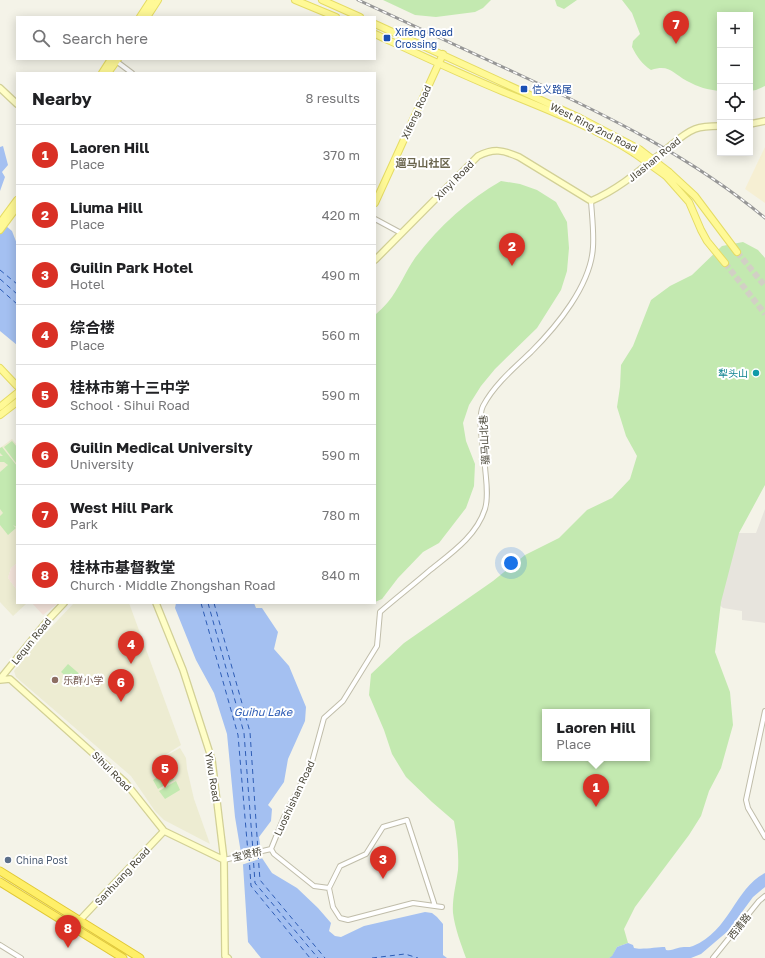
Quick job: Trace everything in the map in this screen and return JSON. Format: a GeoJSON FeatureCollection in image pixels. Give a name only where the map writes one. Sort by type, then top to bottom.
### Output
{"type":"FeatureCollection","features":[{"type":"Feature","properties":{"kind":"highway"},"geometry":{"type":"LineString","coordinates":[[0,871],[140,958]]}},
{"type":"Feature","properties":{"kind":"highway"},"geometry":{"type":"LineString","coordinates":[[0,882],[123,958]]}},
{"type":"Feature","properties":{"kind":"main road"},"geometry":{"type":"LineString","coordinates":[[141,16],[151,0]]}},
{"type":"Feature","properties":{"kind":"main road"},"geometry":{"type":"LineString","coordinates":[[147,16],[158,0]]}},
{"type":"Feature","properties":{"kind":"main road"},"geometry":{"type":"LineString","coordinates":[[295,0],[334,16]]}},
{"type":"Feature","properties":{"kind":"main road"},"geometry":{"type":"LineString","coordinates":[[322,0],[358,16]]}},
{"type":"Feature","properties":{"kind":"main road","name":"West Ring 2nd Road"},"geometry":{"type":"LineString","coordinates":[[376,24],[580,118],[636,151],[695,196],[737,252]]}},
{"type":"Feature","properties":{"kind":"main road","name":"West Ring 2nd Road"},"geometry":{"type":"LineString","coordinates":[[376,34],[438,64],[577,123],[636,151]]}},
{"type":"Feature","properties":{"kind":"main road","name":"Xifeng Road"},"geometry":{"type":"LineString","coordinates":[[376,202],[443,54]]}},
{"type":"Feature","properties":{"kind":"main road"},"geometry":{"type":"LineString","coordinates":[[103,72],[115,60]]}},
{"type":"Feature","properties":{"kind":"main road"},"geometry":{"type":"LineString","coordinates":[[109,72],[115,60]]}},
{"type":"Feature","properties":{"kind":"main road","name":"West Ring 2nd Road"},"geometry":{"type":"LineString","coordinates":[[668,174],[689,202],[704,236],[725,263]]}},
{"type":"Feature","properties":{"kind":"main road"},"geometry":{"type":"LineString","coordinates":[[0,230],[3,221],[16,202]]}},
{"type":"Feature","properties":{"kind":"main road"},"geometry":{"type":"LineString","coordinates":[[3,221],[16,208]]}},
{"type":"Feature","properties":{"kind":"main road"},"geometry":{"type":"LineString","coordinates":[[0,362],[16,380]]}},
{"type":"Feature","properties":{"kind":"main road"},"geometry":{"type":"LineString","coordinates":[[0,368],[16,385]]}},
{"type":"Feature","properties":{"kind":"main road"},"geometry":{"type":"LineString","coordinates":[[0,407],[16,394]]}},
{"type":"Feature","properties":{"kind":"main road"},"geometry":{"type":"LineString","coordinates":[[0,416],[16,403]]}},
{"type":"Feature","properties":{"kind":"street"},"geometry":{"type":"LineString","coordinates":[[115,60],[131,72]]}},
{"type":"Feature","properties":{"kind":"street"},"geometry":{"type":"LineString","coordinates":[[0,88],[16,103]]}},
{"type":"Feature","properties":{"kind":"street"},"geometry":{"type":"LineString","coordinates":[[753,123],[765,121]]}},
{"type":"Feature","properties":{"kind":"street","name":"JIashan Road"},"geometry":{"type":"LineString","coordinates":[[591,201],[607,194],[631,179],[684,135],[695,129],[717,126]]}},
{"type":"Feature","properties":{"kind":"street","name":"Xinyi Road"},"geometry":{"type":"LineString","coordinates":[[376,259],[478,156],[487,151],[497,150],[508,152],[519,157],[591,201]]}},
{"type":"Feature","properties":{"kind":"street","name":"骝马山北巷"},"geometry":{"type":"LineString","coordinates":[[377,646],[380,612],[456,550],[475,529],[485,508],[487,489],[480,419],[482,408],[509,372],[546,336],[569,306],[579,288],[590,262],[593,247],[591,201]]}},
{"type":"Feature","properties":{"kind":"street"},"geometry":{"type":"LineString","coordinates":[[376,220],[402,233]]}},
{"type":"Feature","properties":{"kind":"street","name":"Lequn Road"},"geometry":{"type":"LineString","coordinates":[[0,680],[48,620],[63,604]]}},
{"type":"Feature","properties":{"kind":"street","name":"Yiwu Road"},"geometry":{"type":"LineString","coordinates":[[156,604],[183,670],[212,760],[224,860],[225,957]]}},
{"type":"Feature","properties":{"kind":"street","name":"Luoshishan Road"},"geometry":{"type":"LineString","coordinates":[[271,849],[284,817],[312,762],[324,718],[343,701],[377,646]]}},
{"type":"Feature","properties":{"kind":"street","name":"Sihui Road"},"geometry":{"type":"LineString","coordinates":[[0,680],[10,679],[115,772],[125,782],[164,831],[224,860]]}},
{"type":"Feature","properties":{"kind":"street"},"geometry":{"type":"LineString","coordinates":[[765,711],[746,800],[748,808],[765,837]]}},
{"type":"Feature","properties":{"kind":"street"},"geometry":{"type":"LineString","coordinates":[[435,906],[407,820],[383,826],[366,854],[340,866],[328,888],[333,907],[340,918],[348,920],[413,903],[442,907]]}},
{"type":"Feature","properties":{"kind":"street","name":"Sanhuang Road"},"geometry":{"type":"LineString","coordinates":[[80,920],[164,831]]}},
{"type":"Feature","properties":{"kind":"street"},"geometry":{"type":"LineString","coordinates":[[271,849],[274,854],[314,886],[328,888]]}},
{"type":"Feature","properties":{"kind":"street","name":"宝贤桥"},"geometry":{"type":"LineString","coordinates":[[224,860],[271,849]]}},
{"type":"Feature","properties":{"kind":"street","name":"西清路"},"geometry":{"type":"LineString","coordinates":[[713,958],[758,901],[765,896]]}},
{"type":"Feature","properties":{"kind":"street"},"geometry":{"type":"LineString","coordinates":[[0,945],[20,958]]}},
{"type":"Feature","properties":{"kind":"shaded area"},"geometry":{"type":"Polygon","coordinates":[[[765,147],[765,203],[745,189],[765,147]]]}},
{"type":"Feature","properties":{"kind":"shaded area"},"geometry":{"type":"Polygon","coordinates":[[[12,439],[16,444],[16,564],[11,568],[8,578],[16,589],[16,604],[26,604],[13,616],[0,602],[0,448],[12,439]]]}},
{"type":"Feature","properties":{"kind":"shaded area"},"geometry":{"type":"Polygon","coordinates":[[[765,509],[765,623],[742,620],[742,611],[723,608],[715,601],[731,533],[756,533],[765,509]]]}},
{"type":"Feature","properties":{"kind":"shaded area"},"geometry":{"type":"Polygon","coordinates":[[[16,564],[16,589],[8,578],[11,568],[16,564]]]}},
{"type":"Feature","properties":{"kind":"shaded area"},"geometry":{"type":"Polygon","coordinates":[[[33,604],[57,604],[43,615],[33,604]]]}},
{"type":"Feature","properties":{"kind":"shaded area"},"geometry":{"type":"Polygon","coordinates":[[[73,604],[129,604],[181,745],[151,764],[180,748],[186,758],[194,799],[210,844],[164,820],[155,811],[131,776],[16,677],[14,671],[42,637],[73,604]]]}},
{"type":"Feature","properties":{"kind":"green space"},"geometry":{"type":"Polygon","coordinates":[[[383,0],[491,0],[483,8],[475,12],[436,17],[415,15],[383,0]]]}},
{"type":"Feature","properties":{"kind":"green space"},"geometry":{"type":"Polygon","coordinates":[[[555,0],[577,0],[564,9],[557,6],[555,0]]]}},
{"type":"Feature","properties":{"kind":"green space"},"geometry":{"type":"Polygon","coordinates":[[[622,0],[765,0],[765,86],[753,90],[753,12],[717,12],[717,91],[695,85],[670,70],[657,68],[651,70],[645,65],[632,47],[633,41],[640,34],[632,13],[622,0]]]}},
{"type":"Feature","properties":{"kind":"green space"},"geometry":{"type":"Polygon","coordinates":[[[501,181],[520,184],[537,190],[556,202],[567,222],[569,248],[567,271],[561,290],[537,328],[495,369],[481,386],[469,405],[463,423],[466,441],[475,464],[474,486],[466,508],[439,543],[423,552],[398,578],[382,599],[376,602],[376,314],[392,297],[415,258],[424,247],[454,215],[489,188],[501,181]]]}},
{"type":"Feature","properties":{"kind":"green space"},"geometry":{"type":"Polygon","coordinates":[[[743,242],[758,250],[765,258],[765,485],[739,533],[721,602],[715,652],[730,692],[733,725],[721,768],[709,791],[701,816],[689,835],[635,907],[624,929],[628,943],[617,947],[612,957],[466,958],[453,913],[458,870],[458,846],[454,821],[406,777],[392,754],[384,730],[369,695],[371,674],[404,643],[493,581],[525,555],[559,538],[587,510],[612,498],[630,479],[637,456],[626,436],[617,407],[621,365],[633,346],[651,300],[670,286],[692,275],[722,246],[743,242]]]}},
{"type":"Feature","properties":{"kind":"green space"},"geometry":{"type":"Polygon","coordinates":[[[12,441],[16,446],[16,463],[4,447],[12,441]]]}},
{"type":"Feature","properties":{"kind":"green space"},"geometry":{"type":"Polygon","coordinates":[[[2,447],[16,465],[16,526],[13,525],[16,528],[8,535],[0,525],[0,516],[3,513],[0,509],[0,472],[8,465],[4,462],[0,462],[0,456],[3,456],[0,453],[0,448],[2,447]]]}},
{"type":"Feature","properties":{"kind":"green space"},"geometry":{"type":"Polygon","coordinates":[[[68,664],[83,677],[76,685],[61,672],[68,664]]]}},
{"type":"Feature","properties":{"kind":"green space"},"geometry":{"type":"Polygon","coordinates":[[[169,770],[174,780],[158,789],[153,780],[169,770]]]}},
{"type":"Feature","properties":{"kind":"green space"},"geometry":{"type":"Polygon","coordinates":[[[176,781],[180,790],[165,799],[159,791],[176,781]]]}},
{"type":"Feature","properties":{"kind":"water"},"geometry":{"type":"Polygon","coordinates":[[[3,146],[8,165],[2,172],[5,177],[0,191],[0,147],[3,146]]]}},
{"type":"Feature","properties":{"kind":"water"},"geometry":{"type":"Polygon","coordinates":[[[0,221],[12,231],[16,241],[16,344],[0,331],[0,221]]]}},
{"type":"Feature","properties":{"kind":"water","name":"Guihu Lake"},"geometry":{"type":"Polygon","coordinates":[[[176,604],[254,604],[256,608],[262,608],[278,632],[274,649],[289,666],[306,707],[305,721],[288,759],[284,782],[268,805],[272,809],[271,821],[259,837],[262,858],[272,873],[297,888],[318,908],[331,923],[329,931],[335,936],[341,937],[364,926],[425,912],[432,913],[443,924],[443,955],[447,958],[261,958],[248,942],[243,865],[235,817],[227,734],[214,693],[196,660],[175,608],[176,604]]]}},
{"type":"Feature","properties":{"kind":"water"},"geometry":{"type":"Polygon","coordinates":[[[765,873],[765,887],[753,897],[728,931],[701,954],[691,958],[609,958],[612,956],[617,947],[628,943],[637,949],[665,947],[666,950],[671,950],[680,947],[693,946],[716,930],[746,889],[765,873]]]}},
{"type":"Feature","properties":{"kind":"pier"},"geometry":{"type":"Polygon","coordinates":[[[262,850],[263,858],[241,865],[239,855],[262,850]]]}},
{"type":"Feature","properties":{"kind":"ferry route"},"geometry":{"type":"LineString","coordinates":[[0,270],[16,283]]}},
{"type":"Feature","properties":{"kind":"ferry route"},"geometry":{"type":"LineString","coordinates":[[0,279],[16,293]]}},
{"type":"Feature","properties":{"kind":"ferry route"},"geometry":{"type":"LineString","coordinates":[[0,289],[16,303]]}},
{"type":"Feature","properties":{"kind":"ferry route"},"geometry":{"type":"LineString","coordinates":[[201,604],[238,735],[248,853]]}},
{"type":"Feature","properties":{"kind":"ferry route"},"geometry":{"type":"LineString","coordinates":[[208,604],[244,733],[253,851]]}},
{"type":"Feature","properties":{"kind":"ferry route"},"geometry":{"type":"LineString","coordinates":[[214,604],[250,732],[258,851]]}},
{"type":"Feature","properties":{"kind":"ferry route"},"geometry":{"type":"LineString","coordinates":[[253,854],[255,883],[318,958]]}},
{"type":"Feature","properties":{"kind":"ferry route"},"geometry":{"type":"LineString","coordinates":[[258,854],[260,880],[325,958]]}},
{"type":"Feature","properties":{"kind":"ferry route"},"geometry":{"type":"LineString","coordinates":[[249,856],[251,886],[310,958]]}},
{"type":"Feature","properties":{"kind":"ferry route"},"geometry":{"type":"LineString","coordinates":[[372,958],[405,954],[418,958]]}},
{"type":"Feature","properties":{"kind":"tunnel"},"geometry":{"type":"LineString","coordinates":[[737,252],[765,286]]}},
{"type":"Feature","properties":{"kind":"tunnel"},"geometry":{"type":"LineString","coordinates":[[725,263],[765,314]]}},
{"type":"Feature","properties":{"kind":"railway"},"geometry":{"type":"LineString","coordinates":[[358,0],[552,90],[616,122],[678,156],[737,196],[765,218]]}},
{"type":"Feature","properties":{"kind":"place","name":"Xifeng Road Crossing"},"geometry":{"type":"Point","coordinates":[387,38]}},
{"type":"Feature","properties":{"kind":"place","name":"West Hill Park"},"geometry":{"type":"Point","coordinates":[676,44]}},
{"type":"Feature","properties":{"kind":"place","name":"信义路尾"},"geometry":{"type":"Point","coordinates":[524,89]}},
{"type":"Feature","properties":{"kind":"place","name":"Liuma Hill"},"geometry":{"type":"Point","coordinates":[512,266]}},
{"type":"Feature","properties":{"kind":"place","name":"犁头山"},"geometry":{"type":"Point","coordinates":[756,373]}},
{"type":"Feature","properties":{"kind":"place","name":"综合楼"},"geometry":{"type":"Point","coordinates":[131,664]}},
{"type":"Feature","properties":{"kind":"place","name":"乐群小学"},"geometry":{"type":"Point","coordinates":[55,680]}},
{"type":"Feature","properties":{"kind":"place","name":"Guilin Medical University"},"geometry":{"type":"Point","coordinates":[121,702]}},
{"type":"Feature","properties":{"kind":"place","name":"桂林市第十三中学"},"geometry":{"type":"Point","coordinates":[165,788]}},
{"type":"Feature","properties":{"kind":"place","name":"Laoren Hill"},"geometry":{"type":"Point","coordinates":[596,807]}},
{"type":"Feature","properties":{"kind":"place","name":"China Post"},"geometry":{"type":"Point","coordinates":[8,860]}},
{"type":"Feature","properties":{"kind":"place","name":"Guilin Park Hotel"},"geometry":{"type":"Point","coordinates":[383,879]}},
{"type":"Feature","properties":{"kind":"place","name":"桂林市基督教堂"},"geometry":{"type":"Point","coordinates":[68,948]}},
{"type":"Feature","properties":{"kind":"district","name":"遛马山社区"},"geometry":{"type":"Point","coordinates":[423,163]}}]}
